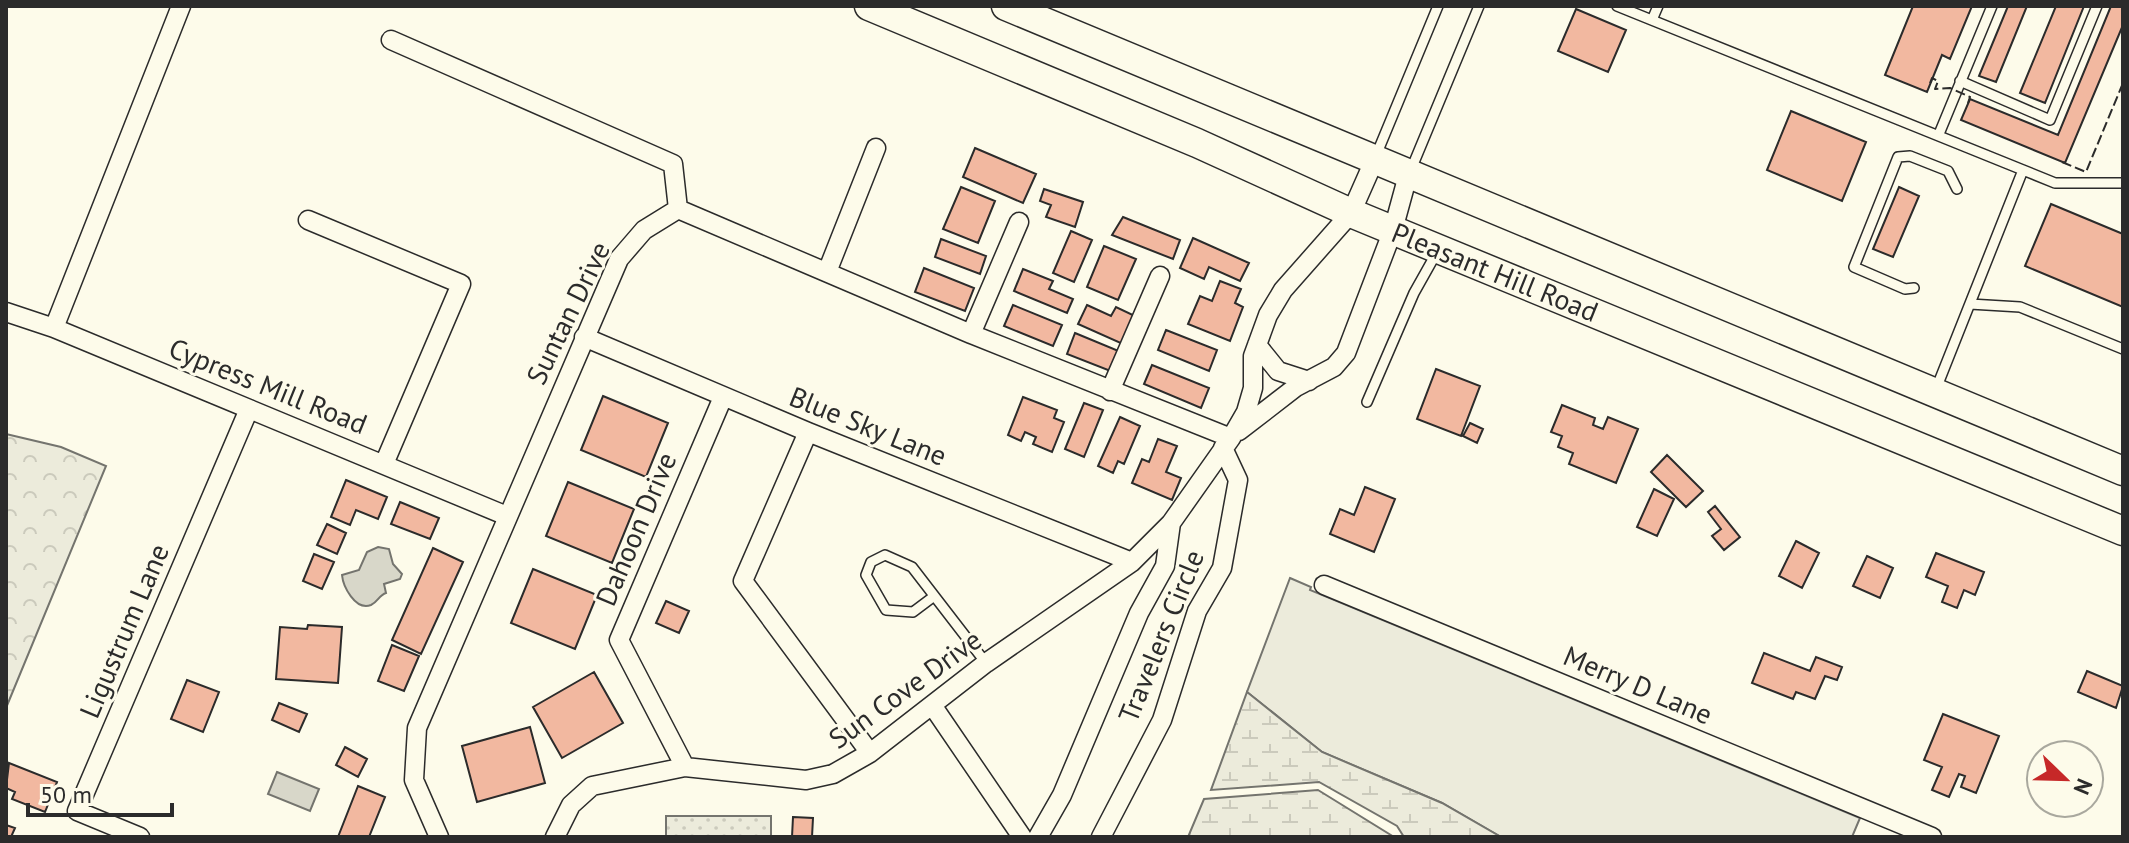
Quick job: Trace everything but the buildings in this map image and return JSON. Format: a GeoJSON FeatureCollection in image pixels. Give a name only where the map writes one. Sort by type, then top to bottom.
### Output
{"type":"FeatureCollection","features":[{"type":"Feature","properties":{"kind":"main road","name":"Pleasant Hill Road"},"geometry":{"type":"LineString","coordinates":[[869,6],[1197,143],[1351,213],[2123,531]]}},
{"type":"Feature","properties":{"kind":"main road","name":"Pleasant Hill Road"},"geometry":{"type":"LineString","coordinates":[[1006,6],[2123,471]]}},
{"type":"Feature","properties":{"kind":"street"},"geometry":{"type":"LineString","coordinates":[[54,328],[181,6]]}},
{"type":"Feature","properties":{"kind":"street"},"geometry":{"type":"LineString","coordinates":[[391,40],[673,164],[678,209],[1227,443]]}},
{"type":"Feature","properties":{"kind":"street"},"geometry":{"type":"LineString","coordinates":[[827,272],[876,148]]}},
{"type":"Feature","properties":{"kind":"street","name":"Sun Cove Drive"},"geometry":{"type":"LineString","coordinates":[[555,837],[571,805],[592,786],[685,767],[806,780],[833,774],[870,753],[986,663],[1132,562],[1171,523],[1246,412],[1253,388],[1253,356],[1268,315],[1283,290],[1351,213],[1374,161]]}},
{"type":"Feature","properties":{"kind":"street","name":"Sun Cove Drive"},"geometry":{"type":"LineString","coordinates":[[1227,443],[1309,381],[1334,367],[1346,353],[1393,230],[1408,175]]}},
{"type":"Feature","properties":{"kind":"street","name":"Suntan Drive"},"geometry":{"type":"LineString","coordinates":[[439,837],[414,780],[417,728],[619,259],[644,230],[678,209]]}},
{"type":"Feature","properties":{"kind":"street"},"geometry":{"type":"LineString","coordinates":[[308,220],[461,284],[384,464]]}},
{"type":"Feature","properties":{"kind":"street"},"geometry":{"type":"LineString","coordinates":[[971,334],[1019,222]]}},
{"type":"Feature","properties":{"kind":"street"},"geometry":{"type":"LineString","coordinates":[[1110,391],[1160,276]]}},
{"type":"Feature","properties":{"kind":"street","name":"Cypress Mill Road"},"geometry":{"type":"LineString","coordinates":[[6,312],[54,328],[507,516]]}},
{"type":"Feature","properties":{"kind":"street","name":"Blue Sky Lane"},"geometry":{"type":"LineString","coordinates":[[584,337],[808,432],[1132,562]]}},
{"type":"Feature","properties":{"kind":"street"},"geometry":{"type":"LineString","coordinates":[[1257,345],[1278,371],[1309,381]]}},
{"type":"Feature","properties":{"kind":"street","name":"Dahoon Drive"},"geometry":{"type":"LineString","coordinates":[[685,767],[619,640],[723,397]]}},
{"type":"Feature","properties":{"kind":"street","name":"Ligustrum Lane"},"geometry":{"type":"LineString","coordinates":[[140,837],[77,811],[249,409]]}},
{"type":"Feature","properties":{"kind":"street"},"geometry":{"type":"LineString","coordinates":[[808,432],[743,581],[870,753]]}},
{"type":"Feature","properties":{"kind":"street","name":"Travelers Circle"},"geometry":{"type":"LineString","coordinates":[[1101,837],[1162,720],[1197,611],[1222,568],[1238,480],[1227,443]]}},
{"type":"Feature","properties":{"kind":"street"},"geometry":{"type":"LineString","coordinates":[[1038,837],[1062,795],[1139,613],[1165,566],[1171,523]]}},
{"type":"Feature","properties":{"kind":"street","name":"Merry D Lane"},"geometry":{"type":"LineString","coordinates":[[1324,585],[1932,837]]}},
{"type":"Feature","properties":{"kind":"street"},"geometry":{"type":"LineString","coordinates":[[932,705],[1022,837]]}},
{"type":"Feature","properties":{"kind":"lane"},"geometry":{"type":"LineString","coordinates":[[1374,161],[1438,6]]}},
{"type":"Feature","properties":{"kind":"lane"},"geometry":{"type":"LineString","coordinates":[[1408,175],[1479,6]]}},
{"type":"Feature","properties":{"kind":"lane"},"geometry":{"type":"LineString","coordinates":[[1617,6],[2055,183],[2123,183]]}},
{"type":"Feature","properties":{"kind":"lane"},"geometry":{"type":"LineString","coordinates":[[1652,20],[1658,6]]}},
{"type":"Feature","properties":{"kind":"lane"},"geometry":{"type":"LineString","coordinates":[[1939,134],[1992,6]]}},
{"type":"Feature","properties":{"kind":"lane"},"geometry":{"type":"LineString","coordinates":[[1960,81],[2050,120],[2097,6]]}},
{"type":"Feature","properties":{"kind":"lane"},"geometry":{"type":"LineString","coordinates":[[1914,288],[1905,289],[1854,267],[1898,157],[1910,156],[1948,171],[1957,189]]}},
{"type":"Feature","properties":{"kind":"lane"},"geometry":{"type":"LineString","coordinates":[[1935,393],[2023,170]]}},
{"type":"Feature","properties":{"kind":"lane"},"geometry":{"type":"LineString","coordinates":[[1367,402],[1414,293],[1438,248]]}},
{"type":"Feature","properties":{"kind":"lane"},"geometry":{"type":"LineString","coordinates":[[1970,304],[2020,307],[2123,349]]}},
{"type":"Feature","properties":{"kind":"lane"},"geometry":{"type":"LineString","coordinates":[[933,597],[913,612],[886,610],[866,575],[871,562],[885,555],[912,567],[986,663]]}},
{"type":"Feature","properties":{"kind":"green space"},"geometry":{"type":"Polygon","coordinates":[[[6,434],[61,447],[106,466],[6,708],[6,434]]]}},
{"type":"Feature","properties":{"kind":"green space"},"geometry":{"type":"Polygon","coordinates":[[[1290,578],[1311,587],[1310,590],[1860,818],[1852,837],[1501,837],[1442,803],[1322,752],[1247,692],[1290,578]]]}},
{"type":"Feature","properties":{"kind":"green space"},"geometry":{"type":"Polygon","coordinates":[[[1247,692],[1322,752],[1442,803],[1501,837],[1404,837],[1397,826],[1319,782],[1211,790],[1247,692]]]}},
{"type":"Feature","properties":{"kind":"green space"},"geometry":{"type":"Polygon","coordinates":[[[1318,790],[1394,837],[1188,837],[1204,799],[1318,790]]]}},
{"type":"Feature","properties":{"kind":"green space"},"geometry":{"type":"Polygon","coordinates":[[[666,816],[771,816],[771,837],[666,837],[666,816]]]}},
{"type":"Feature","properties":{"kind":"shaded area"},"geometry":{"type":"Polygon","coordinates":[[[378,547],[389,549],[393,564],[402,574],[400,579],[384,584],[386,593],[373,604],[365,606],[351,596],[342,575],[359,570],[367,552],[378,547]]]}},
{"type":"Feature","properties":{"kind":"shaded area"},"geometry":{"type":"Polygon","coordinates":[[[277,772],[319,789],[310,811],[268,794],[277,772]]]}},
{"type":"Feature","properties":{"kind":"fence"},"geometry":{"type":"LineString","coordinates":[[1930,83],[1932,78],[1938,81],[1935,89],[1950,88],[1970,97],[1968,103]]}},
{"type":"Feature","properties":{"kind":"fence"},"geometry":{"type":"LineString","coordinates":[[2062,162],[2086,172],[2123,83]]}}]}
